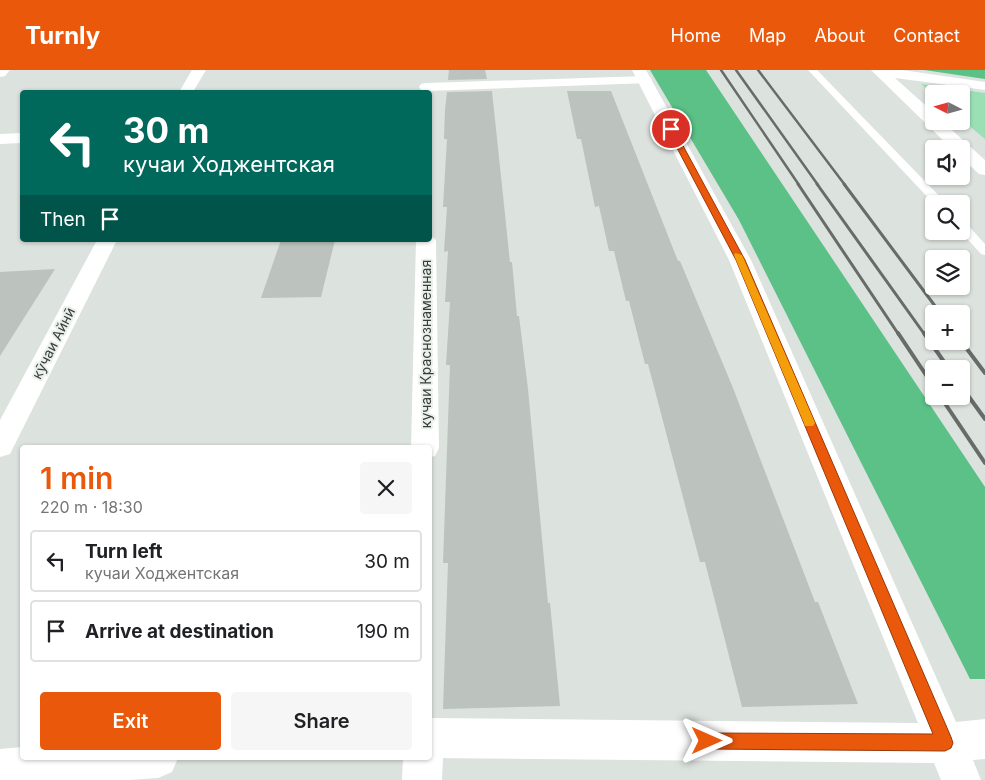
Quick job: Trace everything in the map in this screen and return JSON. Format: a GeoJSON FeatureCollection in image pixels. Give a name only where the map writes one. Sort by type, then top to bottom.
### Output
{"type":"FeatureCollection","features":[{"type":"Feature","properties":{"kind":"street"},"geometry":{"type":"LineString","coordinates":[[0,73],[3,70]]}},
{"type":"Feature","properties":{"kind":"street"},"geometry":{"type":"LineString","coordinates":[[187,90],[199,70]]}},
{"type":"Feature","properties":{"kind":"street"},"geometry":{"type":"LineString","coordinates":[[426,70],[426,90],[642,75],[740,260],[961,780]]}},
{"type":"Feature","properties":{"kind":"street"},"geometry":{"type":"LineString","coordinates":[[878,70],[985,86]]}},
{"type":"Feature","properties":{"kind":"street"},"geometry":{"type":"LineString","coordinates":[[878,70],[985,170]]}},
{"type":"Feature","properties":{"kind":"street"},"geometry":{"type":"LineString","coordinates":[[0,139],[20,138]]}},
{"type":"Feature","properties":{"kind":"street","name":"кӯчаи Айнӣ"},"geometry":{"type":"LineString","coordinates":[[0,446],[106,242]]}},
{"type":"Feature","properties":{"kind":"street","name":"кучаи Краснознаменная"},"geometry":{"type":"LineString","coordinates":[[425,445],[426,242]]}},
{"type":"Feature","properties":{"kind":"street"},"geometry":{"type":"LineString","coordinates":[[432,738],[945,743],[985,739]]}},
{"type":"Feature","properties":{"kind":"street"},"geometry":{"type":"LineString","coordinates":[[0,769],[129,760]]}},
{"type":"Feature","properties":{"kind":"street"},"geometry":{"type":"LineString","coordinates":[[422,780],[423,760]]}},
{"type":"Feature","properties":{"kind":"lane"},"geometry":{"type":"LineString","coordinates":[[812,70],[932,195]]}},
{"type":"Feature","properties":{"kind":"lane"},"geometry":{"type":"LineString","coordinates":[[970,235],[985,250]]}},
{"type":"Feature","properties":{"kind":"green space"},"geometry":{"type":"Polygon","coordinates":[[[650,70],[706,70],[925,397],[925,405],[930,405],[985,487],[985,679],[970,679],[739,220],[650,70]]]}},
{"type":"Feature","properties":{"kind":"green space"},"geometry":{"type":"Polygon","coordinates":[[[924,70],[985,70],[985,79],[924,70]]]}},
{"type":"Feature","properties":{"kind":"green space"},"geometry":{"type":"Polygon","coordinates":[[[970,91],[985,93],[985,139],[970,126],[970,91]]]}},
{"type":"Feature","properties":{"kind":"building"},"geometry":{"type":"Polygon","coordinates":[[[449,70],[485,70],[487,79],[448,80],[449,70]]]}},
{"type":"Feature","properties":{"kind":"building"},"geometry":{"type":"Polygon","coordinates":[[[492,91],[510,262],[512,262],[517,316],[519,316],[528,389],[548,603],[550,603],[560,706],[443,709],[448,563],[443,563],[450,365],[446,365],[450,302],[445,302],[448,251],[444,252],[447,207],[443,207],[447,139],[444,139],[445,110],[447,92],[492,91]]]}},
{"type":"Feature","properties":{"kind":"building"},"geometry":{"type":"Polygon","coordinates":[[[567,91],[611,91],[678,261],[680,261],[733,388],[815,602],[818,602],[858,704],[742,707],[705,562],[700,562],[648,364],[645,364],[629,301],[626,301],[614,251],[609,251],[599,206],[595,207],[581,139],[577,139],[567,91]]]}},
{"type":"Feature","properties":{"kind":"building"},"geometry":{"type":"Polygon","coordinates":[[[280,242],[335,242],[321,297],[261,298],[280,242]]]}},
{"type":"Feature","properties":{"kind":"building"},"geometry":{"type":"Polygon","coordinates":[[[55,269],[0,356],[0,272],[55,269]]]}},
{"type":"Feature","properties":{"kind":"railway"},"geometry":{"type":"LineString","coordinates":[[721,70],[799,185]]}},
{"type":"Feature","properties":{"kind":"railway"},"geometry":{"type":"LineString","coordinates":[[736,70],[818,185]]}},
{"type":"Feature","properties":{"kind":"railway"},"geometry":{"type":"LineString","coordinates":[[758,70],[845,185]]}},
{"type":"Feature","properties":{"kind":"railway"},"geometry":{"type":"LineString","coordinates":[[798,184],[899,335]]}},
{"type":"Feature","properties":{"kind":"railway"},"geometry":{"type":"LineString","coordinates":[[817,184],[925,335]]}},
{"type":"Feature","properties":{"kind":"railway"},"geometry":{"type":"LineString","coordinates":[[844,184],[934,305]]}},
{"type":"Feature","properties":{"kind":"railway"},"geometry":{"type":"LineString","coordinates":[[898,333],[925,374]]}},
{"type":"Feature","properties":{"kind":"railway"},"geometry":{"type":"LineString","coordinates":[[924,333],[943,360]]}},
{"type":"Feature","properties":{"kind":"railway"},"geometry":{"type":"LineString","coordinates":[[968,350],[985,373]]}},
{"type":"Feature","properties":{"kind":"railway"},"geometry":{"type":"LineString","coordinates":[[970,398],[985,419]]}},
{"type":"Feature","properties":{"kind":"railway"},"geometry":{"type":"LineString","coordinates":[[946,405],[985,463]]}},
{"type":"Feature","properties":{"kind":"slow traffic"},"geometry":{"type":"LineString","coordinates":[[738,255],[809,423]]}},
{"type":"Feature","properties":{"kind":"route"},"geometry":{"type":"LineString","coordinates":[[671,129],[740,260],[945,743],[707,741]]}}]}
